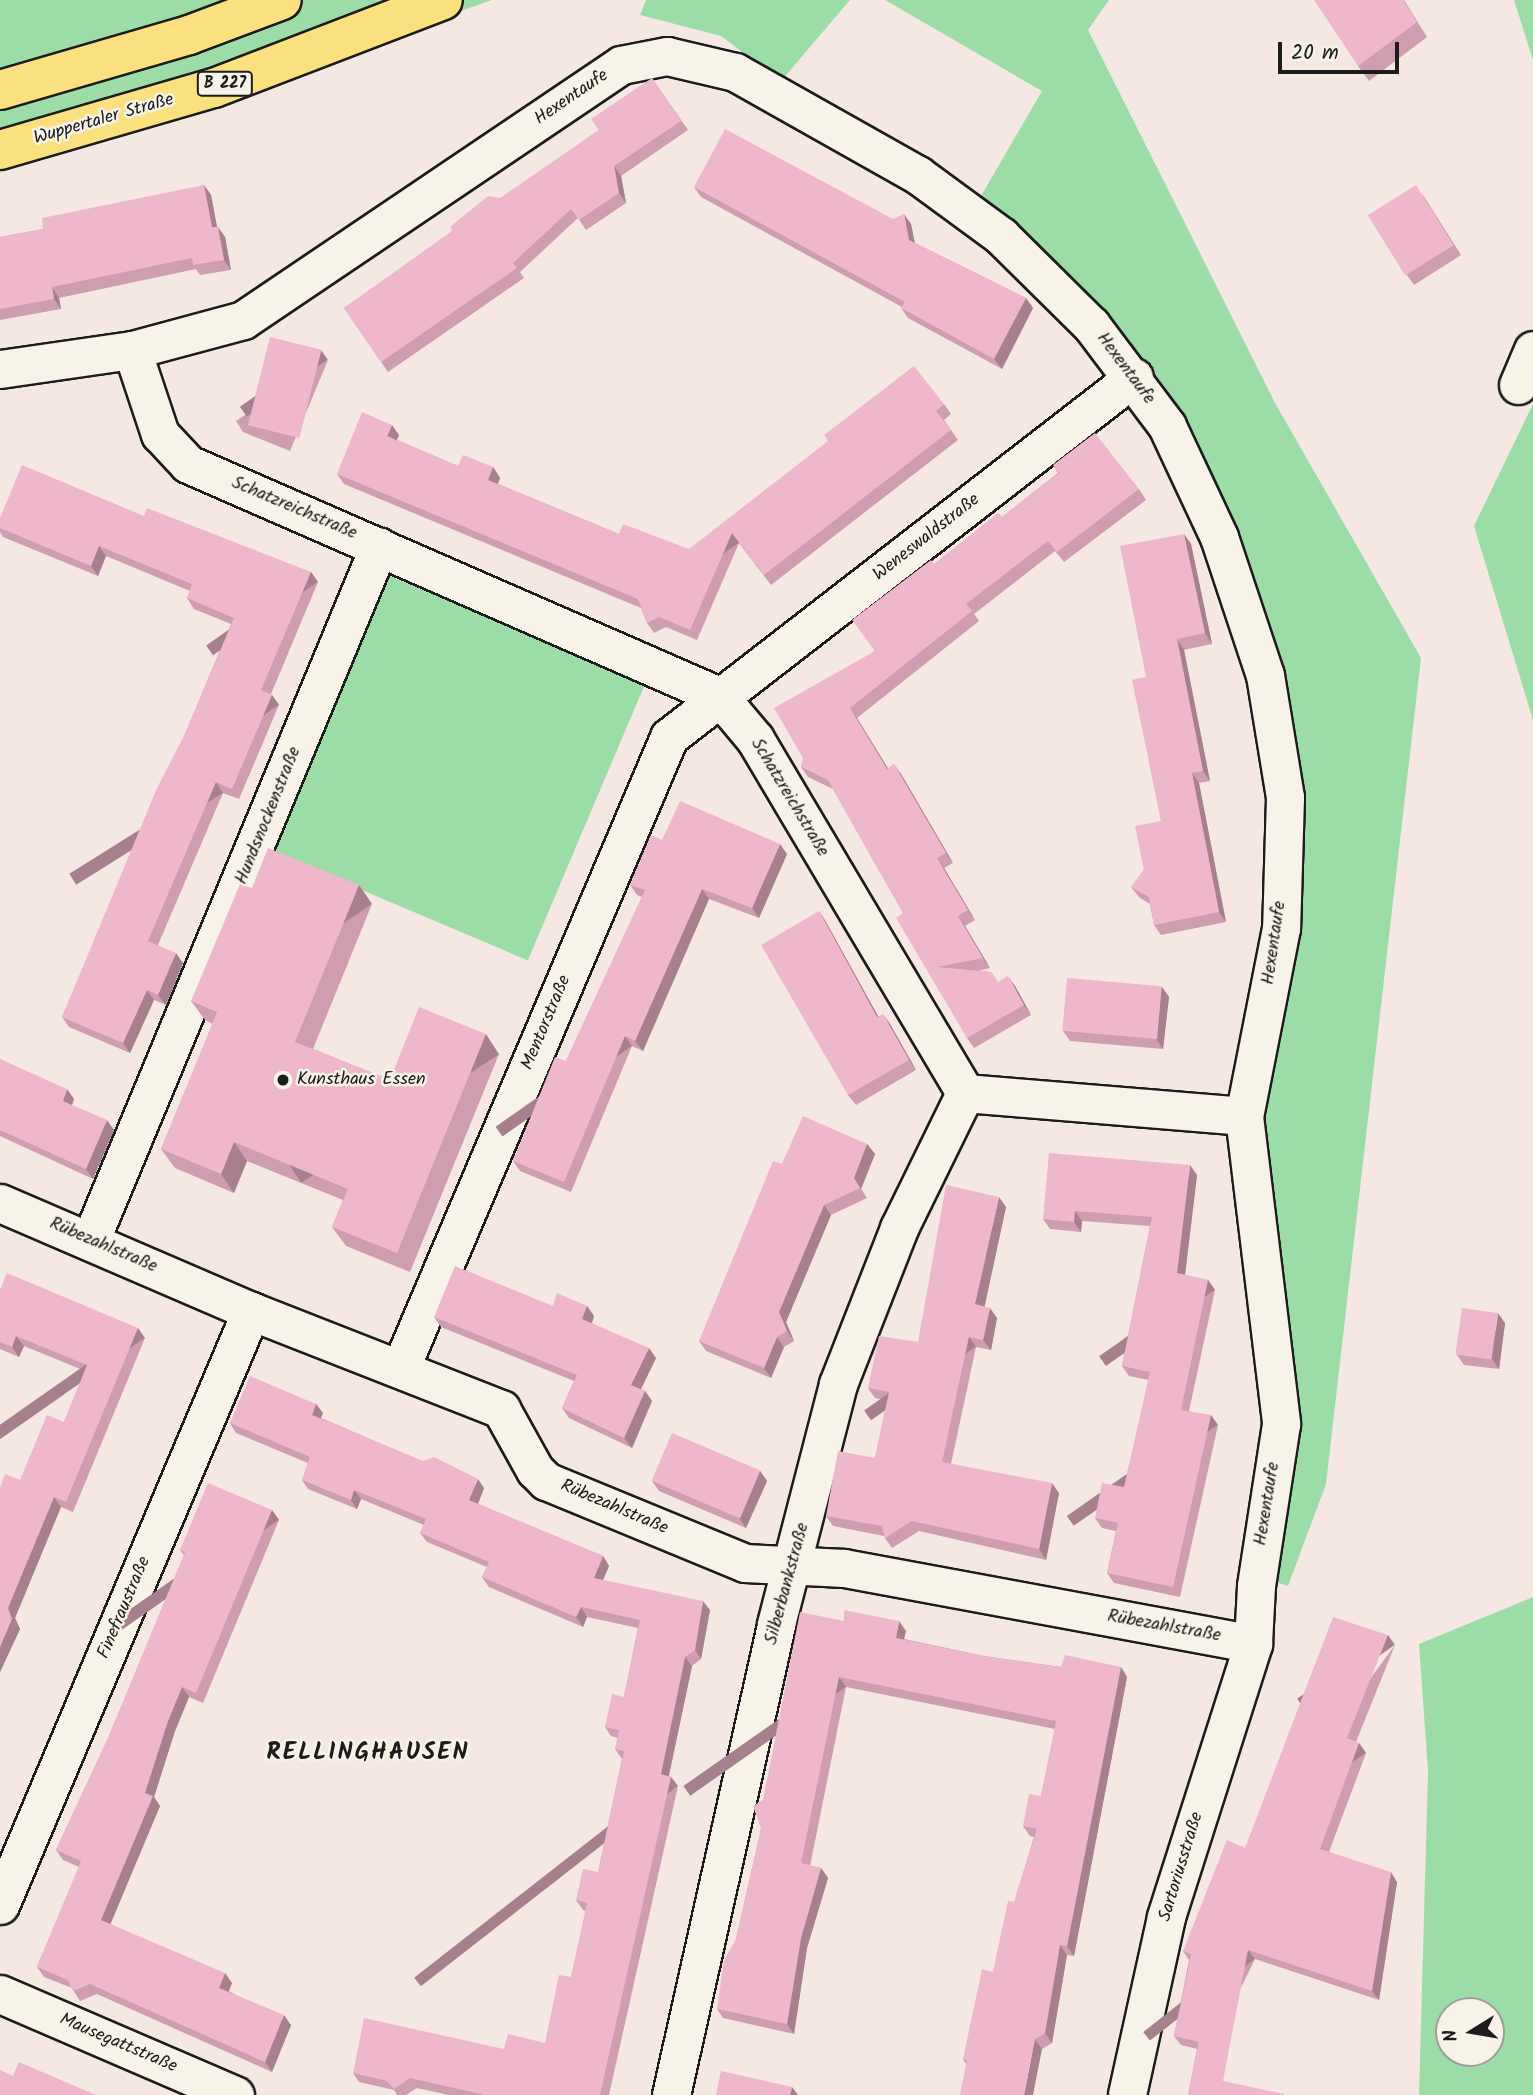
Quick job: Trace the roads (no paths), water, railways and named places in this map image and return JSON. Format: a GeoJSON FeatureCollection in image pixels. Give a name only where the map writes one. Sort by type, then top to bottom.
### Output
{"type":"FeatureCollection","features":[{"type":"Feature","properties":{"kind":"main road"},"geometry":{"type":"LineString","coordinates":[[0,90],[189,35],[282,0]]}},
{"type":"Feature","properties":{"kind":"main road","name":"Wuppertaler Straße"},"geometry":{"type":"LineString","coordinates":[[0,150],[214,88],[443,0]]}},
{"type":"Feature","properties":{"kind":"street","name":"Hexentaufe"},"geometry":{"type":"LineString","coordinates":[[0,369],[132,350],[243,320],[621,65],[667,56],[735,72],[918,175],[1001,236],[1091,325],[1134,377],[1167,426],[1219,537],[1265,675],[1285,797],[1281,928],[1244,1116],[1281,1424],[1256,1586],[1253,1644]]}},
{"type":"Feature","properties":{"kind":"street","name":"Schatzreichstraße"},"geometry":{"type":"LineString","coordinates":[[132,350],[160,435],[188,464],[719,696],[755,739],[965,1093]]}},
{"type":"Feature","properties":{"kind":"street"},"geometry":{"type":"LineString","coordinates":[[1518,384],[1533,350]]}},
{"type":"Feature","properties":{"kind":"street","name":"Weneswaldstraße"},"geometry":{"type":"LineString","coordinates":[[719,696],[1134,377]]}},
{"type":"Feature","properties":{"kind":"street","name":"Hundsnockenstraße"},"geometry":{"type":"LineString","coordinates":[[91,1239],[379,546]]}},
{"type":"Feature","properties":{"kind":"street","name":"Mentorstraße"},"geometry":{"type":"LineString","coordinates":[[400,1369],[669,737],[719,696]]}},
{"type":"Feature","properties":{"kind":"street"},"geometry":{"type":"LineString","coordinates":[[965,1093],[1244,1116]]}},
{"type":"Feature","properties":{"kind":"street","name":"Silberbankstraße"},"geometry":{"type":"LineString","coordinates":[[671,2095],[776,1624],[794,1567],[838,1384],[899,1228],[965,1093]]}},
{"type":"Feature","properties":{"kind":"street","name":"Rübezahlstraße"},"geometry":{"type":"LineString","coordinates":[[0,1203],[91,1239],[251,1311],[501,1409],[546,1481],[745,1563],[844,1568],[1253,1644]]}},
{"type":"Feature","properties":{"kind":"street","name":"Finefraustraße"},"geometry":{"type":"LineString","coordinates":[[0,1905],[251,1311]]}},
{"type":"Feature","properties":{"kind":"street","name":"Sartoriusstraße"},"geometry":{"type":"LineString","coordinates":[[1128,2095],[1166,1917],[1253,1644]]}},
{"type":"Feature","properties":{"kind":"street","name":"Mausegattstraße"},"geometry":{"type":"LineString","coordinates":[[0,1994],[235,2095]]}},
{"type":"Feature","properties":{"kind":"place","name":"Kunsthaus Essen"},"geometry":{"type":"Point","coordinates":[283,1080]}},
{"type":"Feature","properties":{"kind":"district","name":"RELLINGHAUSEN"},"geometry":{"type":"Point","coordinates":[368,1753]}}]}
